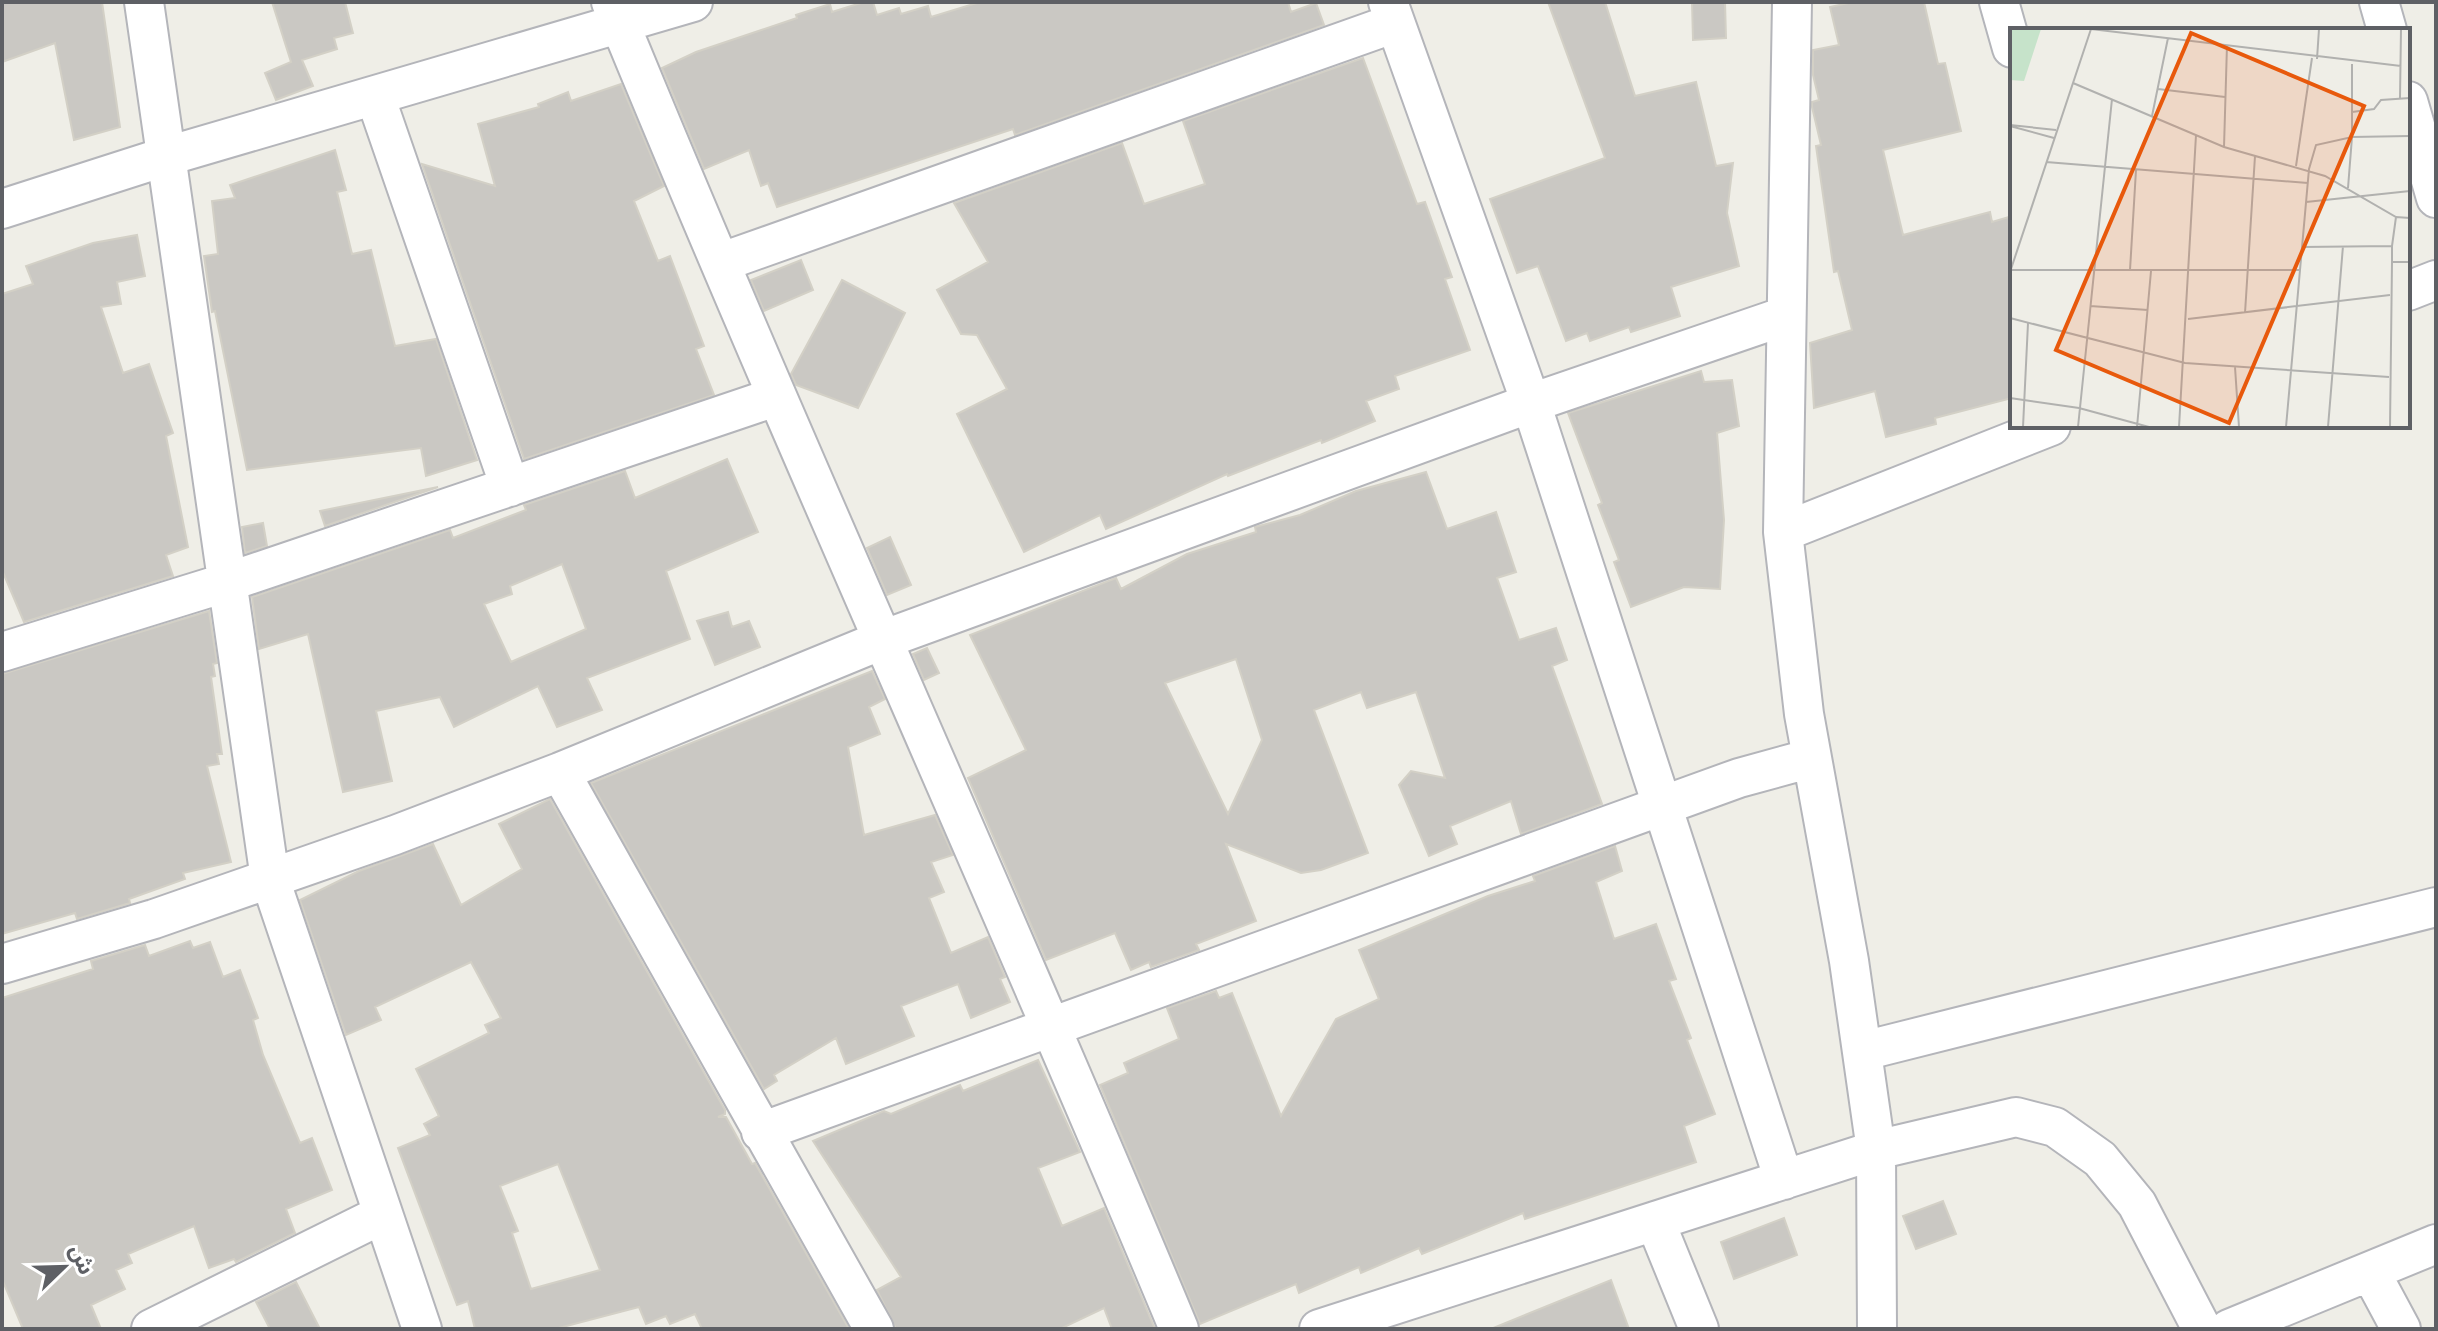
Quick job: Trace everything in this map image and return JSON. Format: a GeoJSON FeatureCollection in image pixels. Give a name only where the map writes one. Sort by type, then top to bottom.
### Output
{"type":"FeatureCollection","features":[{"type":"Feature","properties":{"kind":"street"},"geometry":{"type":"LineString","coordinates":[[144,2],[270,879],[422,1329]]}},
{"type":"Feature","properties":{"kind":"street"},"geometry":{"type":"LineString","coordinates":[[2,209],[164,157],[375,96],[615,14],[693,2]]}},
{"type":"Feature","properties":{"kind":"street"},"geometry":{"type":"LineString","coordinates":[[1792,2],[1783,532],[1791,621],[1863,1051],[1876,1150],[1877,1329]]}},
{"type":"Feature","properties":{"kind":"street"},"geometry":{"type":"LineString","coordinates":[[1999,2],[2010,41]]}},
{"type":"Feature","properties":{"kind":"street"},"geometry":{"type":"LineString","coordinates":[[2379,2],[2386,28]]}},
{"type":"Feature","properties":{"kind":"street"},"geometry":{"type":"LineString","coordinates":[[722,262],[1392,12],[1531,403],[1784,1180]]}},
{"type":"Feature","properties":{"kind":"street"},"geometry":{"type":"LineString","coordinates":[[615,14],[722,262],[775,397],[1053,1026],[1179,1329]]}},
{"type":"Feature","properties":{"kind":"street"},"geometry":{"type":"LineString","coordinates":[[375,96],[510,487]]}},
{"type":"Feature","properties":{"kind":"street"},"geometry":{"type":"LineString","coordinates":[[2410,107],[2434,182]]}},
{"type":"Feature","properties":{"kind":"street"},"geometry":{"type":"LineString","coordinates":[[2410,290],[2436,280]]}},
{"type":"Feature","properties":{"kind":"street"},"geometry":{"type":"LineString","coordinates":[[2,964],[154,919],[270,879],[560,772],[882,640],[1531,403],[1785,316]]}},
{"type":"Feature","properties":{"kind":"street"},"geometry":{"type":"LineString","coordinates":[[2,652],[228,582],[775,397]]}},
{"type":"Feature","properties":{"kind":"street"},"geometry":{"type":"LineString","coordinates":[[1783,532],[2046,428]]}},
{"type":"Feature","properties":{"kind":"street"},"geometry":{"type":"LineString","coordinates":[[761,1132],[1739,778],[1812,758]]}},
{"type":"Feature","properties":{"kind":"street"},"geometry":{"type":"LineString","coordinates":[[560,772],[874,1329]]}},
{"type":"Feature","properties":{"kind":"street"},"geometry":{"type":"LineString","coordinates":[[1863,1051],[2436,907]]}},
{"type":"Feature","properties":{"kind":"street"},"geometry":{"type":"LineString","coordinates":[[1342,1325],[1876,1150],[2016,1117],[2055,1127],[2100,1159],[2137,1204],[2202,1329]]}},
{"type":"Feature","properties":{"kind":"street"},"geometry":{"type":"LineString","coordinates":[[151,1329],[383,1214]]}},
{"type":"Feature","properties":{"kind":"street"},"geometry":{"type":"LineString","coordinates":[[1655,1221],[1699,1329]]}},
{"type":"Feature","properties":{"kind":"street"},"geometry":{"type":"LineString","coordinates":[[2229,1329],[2436,1244]]}},
{"type":"Feature","properties":{"kind":"street"},"geometry":{"type":"LineString","coordinates":[[2371,1273],[2401,1329]]}},
{"type":"Feature","properties":{"kind":"building"},"geometry":{"type":"Polygon","coordinates":[[[2,2],[102,2],[120,127],[74,140],[55,43],[2,62],[2,2]]]}},
{"type":"Feature","properties":{"kind":"building"},"geometry":{"type":"Polygon","coordinates":[[[272,2],[345,2],[353,33],[334,38],[337,49],[302,60],[313,86],[276,100],[265,73],[291,62],[272,2]]]}},
{"type":"Feature","properties":{"kind":"building"},"geometry":{"type":"Polygon","coordinates":[[[873,2],[877,15],[899,8],[901,14],[928,6],[931,17],[980,2],[1288,2],[1291,12],[1316,3],[1324,25],[1015,135],[1013,129],[777,207],[768,183],[761,186],[749,150],[704,169],[662,68],[696,52],[797,18],[796,15],[830,4],[832,12],[873,2]]]}},
{"type":"Feature","properties":{"kind":"building"},"geometry":{"type":"Polygon","coordinates":[[[1548,2],[1605,2],[1635,96],[1696,82],[1716,166],[1733,163],[1727,213],[1739,266],[1671,287],[1680,316],[1631,332],[1629,327],[1590,341],[1587,333],[1566,341],[1538,266],[1517,273],[1490,199],[1605,158],[1548,2]]]}},
{"type":"Feature","properties":{"kind":"building"},"geometry":{"type":"Polygon","coordinates":[[[1692,2],[1725,2],[1726,38],[1693,40],[1692,2]]]}},
{"type":"Feature","properties":{"kind":"building"},"geometry":{"type":"Polygon","coordinates":[[[1853,2],[1924,2],[1938,64],[1945,63],[1961,131],[1883,150],[1903,235],[1990,212],[1992,222],[2010,217],[2010,399],[1935,418],[1936,424],[1886,437],[1875,391],[1814,408],[1810,343],[1852,330],[1838,271],[1834,272],[1816,146],[1821,145],[1812,107],[1812,102],[1819,100],[1813,75],[1813,50],[1839,45],[1830,7],[1853,2]]]}},
{"type":"Feature","properties":{"kind":"building"},"geometry":{"type":"Polygon","coordinates":[[[1363,58],[1417,204],[1425,202],[1452,277],[1445,279],[1470,350],[1395,376],[1399,389],[1366,401],[1375,421],[1322,443],[1321,440],[1227,474],[1106,529],[1100,515],[1024,552],[957,414],[1007,389],[977,335],[961,334],[937,290],[988,262],[954,203],[1122,143],[1144,204],[1205,184],[1183,121],[1363,58]]]}},
{"type":"Feature","properties":{"kind":"building"},"geometry":{"type":"Polygon","coordinates":[[[621,84],[664,186],[634,201],[658,261],[670,256],[704,346],[696,349],[714,395],[524,459],[422,164],[495,186],[478,124],[539,107],[538,104],[568,92],[571,101],[621,84]]]}},
{"type":"Feature","properties":{"kind":"building"},"geometry":{"type":"Polygon","coordinates":[[[335,150],[346,190],[337,192],[352,254],[371,250],[395,346],[436,339],[477,460],[426,476],[421,448],[247,470],[215,311],[212,312],[204,256],[218,254],[212,201],[235,198],[230,185],[335,150]]]}},
{"type":"Feature","properties":{"kind":"building"},"geometry":{"type":"Polygon","coordinates":[[[137,235],[145,276],[117,282],[121,304],[101,307],[123,373],[149,364],[173,433],[166,436],[188,547],[166,555],[173,576],[24,622],[2,570],[2,294],[33,284],[26,266],[93,243],[137,235]]]}},
{"type":"Feature","properties":{"kind":"building"},"geometry":{"type":"Polygon","coordinates":[[[801,260],[813,290],[764,311],[751,280],[801,260]]]}},
{"type":"Feature","properties":{"kind":"building"},"geometry":{"type":"Polygon","coordinates":[[[842,280],[905,313],[858,408],[796,385],[791,374],[842,280]]]}},
{"type":"Feature","properties":{"kind":"building"},"geometry":{"type":"Polygon","coordinates":[[[1701,371],[1704,382],[1732,380],[1739,426],[1717,433],[1724,520],[1720,589],[1684,587],[1631,607],[1614,562],[1619,560],[1598,505],[1602,503],[1568,413],[1701,371]]]}},
{"type":"Feature","properties":{"kind":"building"},"geometry":{"type":"Polygon","coordinates":[[[727,459],[758,532],[666,571],[690,639],[587,678],[602,710],[557,727],[538,686],[454,727],[440,697],[376,711],[392,781],[343,792],[308,634],[259,649],[252,597],[450,530],[453,538],[526,510],[524,505],[625,471],[635,498],[727,459]],[[562,564],[510,586],[512,594],[484,604],[511,662],[586,629],[562,564]]]}},
{"type":"Feature","properties":{"kind":"building"},"geometry":{"type":"Polygon","coordinates":[[[1426,472],[1447,529],[1496,512],[1516,572],[1497,578],[1519,640],[1556,628],[1567,660],[1552,666],[1602,804],[1521,834],[1511,801],[1450,826],[1457,844],[1429,856],[1399,785],[1411,771],[1445,778],[1416,692],[1367,708],[1361,692],[1314,710],[1368,853],[1321,870],[1301,873],[1226,844],[1256,921],[1196,944],[1199,950],[1151,967],[1149,962],[1131,970],[1115,933],[1046,960],[968,778],[1026,750],[970,635],[1116,578],[1121,589],[1187,554],[1256,532],[1255,527],[1300,515],[1356,491],[1426,472]],[[1236,659],[1165,683],[1228,814],[1262,740],[1236,659]]]}},
{"type":"Feature","properties":{"kind":"building"},"geometry":{"type":"Polygon","coordinates":[[[438,487],[325,526],[320,511],[438,487]]]}},
{"type":"Feature","properties":{"kind":"building"},"geometry":{"type":"Polygon","coordinates":[[[263,523],[267,546],[245,553],[242,527],[263,523]]]}},
{"type":"Feature","properties":{"kind":"building"},"geometry":{"type":"Polygon","coordinates":[[[890,537],[911,585],[887,595],[867,548],[890,537]]]}},
{"type":"Feature","properties":{"kind":"building"},"geometry":{"type":"Polygon","coordinates":[[[209,611],[217,663],[213,664],[215,676],[211,677],[222,754],[217,754],[219,764],[207,766],[231,862],[183,873],[185,879],[129,899],[130,903],[77,919],[75,913],[2,934],[2,674],[209,611]]]}},
{"type":"Feature","properties":{"kind":"building"},"geometry":{"type":"Polygon","coordinates":[[[728,612],[732,627],[749,621],[760,647],[715,665],[697,621],[728,612]]]}},
{"type":"Feature","properties":{"kind":"building"},"geometry":{"type":"Polygon","coordinates":[[[927,648],[939,673],[924,680],[913,654],[927,648]]]}},
{"type":"Feature","properties":{"kind":"building"},"geometry":{"type":"Polygon","coordinates":[[[872,671],[885,699],[869,707],[880,734],[848,747],[864,835],[935,815],[953,855],[931,862],[944,892],[929,898],[951,953],[988,937],[1005,977],[1000,979],[1010,1002],[971,1018],[958,984],[901,1006],[914,1036],[846,1064],[836,1038],[774,1075],[777,1081],[764,1089],[591,783],[872,671]]]}},
{"type":"Feature","properties":{"kind":"building"},"geometry":{"type":"Polygon","coordinates":[[[550,799],[725,1110],[725,1114],[718,1117],[726,1117],[752,1164],[755,1163],[849,1329],[702,1329],[695,1314],[670,1324],[666,1316],[646,1324],[639,1307],[555,1329],[475,1329],[468,1301],[457,1305],[398,1148],[430,1135],[424,1124],[439,1116],[416,1069],[489,1033],[485,1025],[501,1018],[471,962],[375,1007],[381,1020],[346,1035],[300,900],[359,871],[433,844],[461,905],[522,869],[499,824],[550,799]],[[558,1164],[500,1186],[518,1231],[512,1233],[531,1289],[600,1270],[558,1164]]]}},
{"type":"Feature","properties":{"kind":"building"},"geometry":{"type":"Polygon","coordinates":[[[1615,846],[1622,871],[1596,882],[1614,939],[1656,924],[1676,979],[1669,981],[1691,1038],[1687,1040],[1715,1114],[1684,1126],[1696,1162],[1525,1219],[1523,1213],[1422,1254],[1419,1248],[1361,1273],[1359,1267],[1299,1293],[1296,1284],[1200,1324],[1100,1085],[1128,1073],[1124,1063],[1179,1039],[1167,1008],[1216,991],[1219,998],[1232,993],[1281,1116],[1336,1019],[1379,999],[1359,950],[1488,896],[1535,881],[1533,876],[1615,846]]]}},
{"type":"Feature","properties":{"kind":"building"},"geometry":{"type":"Polygon","coordinates":[[[190,941],[193,948],[210,942],[223,977],[240,970],[258,1018],[253,1020],[263,1055],[300,1143],[312,1138],[332,1190],[286,1209],[295,1233],[236,1262],[234,1259],[209,1268],[194,1226],[128,1254],[132,1263],[116,1270],[125,1289],[91,1305],[101,1329],[23,1329],[2,1279],[2,998],[93,969],[91,961],[145,945],[149,956],[190,941]]]}},
{"type":"Feature","properties":{"kind":"building"},"geometry":{"type":"Polygon","coordinates":[[[1038,1060],[1080,1152],[1038,1168],[1062,1226],[1104,1208],[1155,1329],[1112,1329],[1104,1308],[1060,1329],[896,1329],[877,1290],[901,1277],[813,1141],[884,1111],[891,1114],[960,1085],[963,1091],[1038,1060]]]}},
{"type":"Feature","properties":{"kind":"building"},"geometry":{"type":"Polygon","coordinates":[[[1943,1201],[1956,1234],[1916,1249],[1903,1216],[1943,1201]]]}},
{"type":"Feature","properties":{"kind":"building"},"geometry":{"type":"Polygon","coordinates":[[[1784,1218],[1797,1255],[1734,1279],[1721,1242],[1784,1218]]]}},
{"type":"Feature","properties":{"kind":"building"},"geometry":{"type":"Polygon","coordinates":[[[1611,1280],[1629,1329],[1493,1328],[1611,1280]]]}},
{"type":"Feature","properties":{"kind":"building"},"geometry":{"type":"Polygon","coordinates":[[[296,1282],[320,1329],[270,1329],[256,1302],[296,1282]]]}}]}
